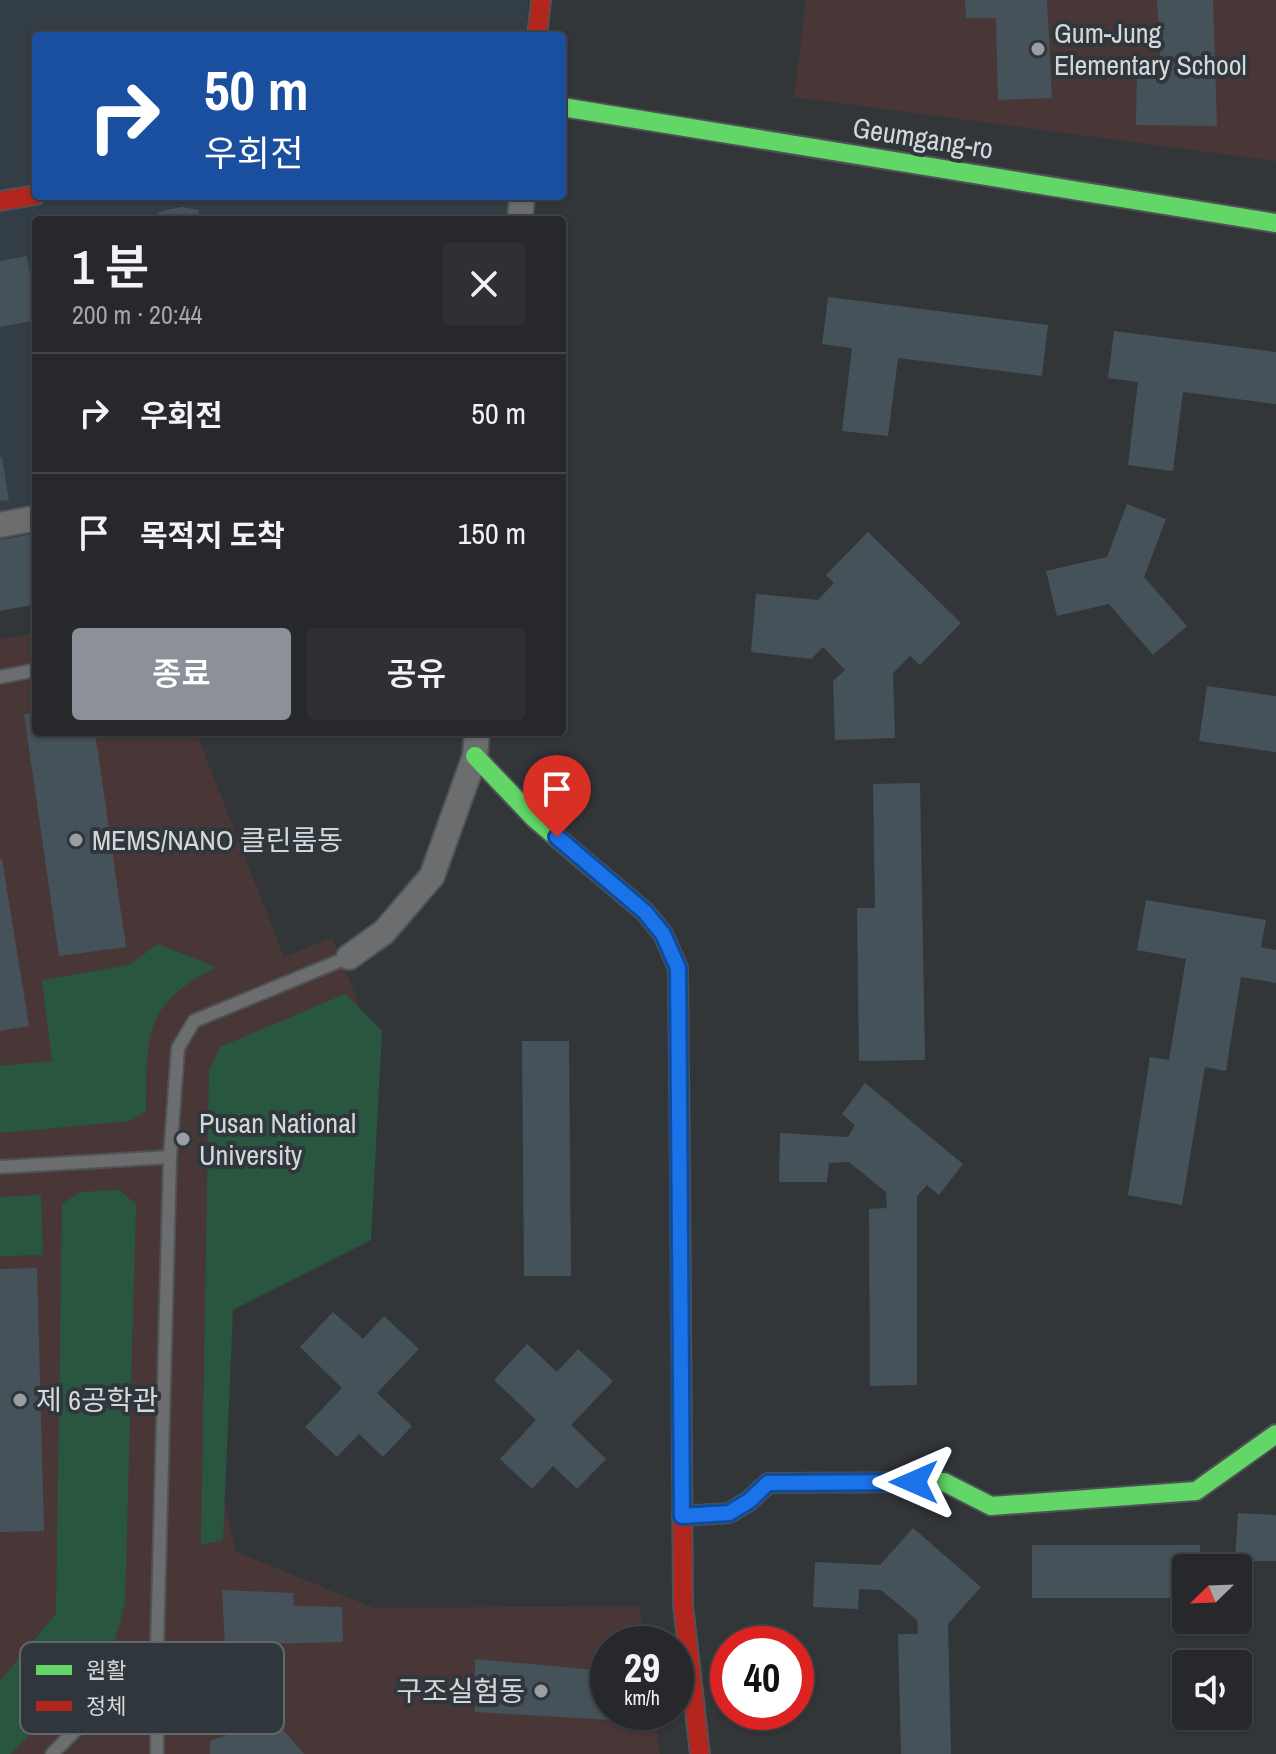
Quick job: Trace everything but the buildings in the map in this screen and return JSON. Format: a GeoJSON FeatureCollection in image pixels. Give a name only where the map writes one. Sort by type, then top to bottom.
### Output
{"type":"FeatureCollection","features":[{"type":"Feature","properties":{"kind":"street"},"geometry":{"type":"LineString","coordinates":[[537,32],[541,0]]}},
{"type":"Feature","properties":{"kind":"street","name":"Geumgang-ro"},"geometry":{"type":"LineString","coordinates":[[566,108],[1276,223]]}},
{"type":"Feature","properties":{"kind":"street"},"geometry":{"type":"LineString","coordinates":[[0,201],[32,196]]}},
{"type":"Feature","properties":{"kind":"street"},"geometry":{"type":"LineString","coordinates":[[0,525],[32,519]]}},
{"type":"Feature","properties":{"kind":"street"},"geometry":{"type":"LineString","coordinates":[[349,957],[384,932],[432,876],[476,744]]}},
{"type":"Feature","properties":{"kind":"street"},"geometry":{"type":"LineString","coordinates":[[476,744],[535,819],[645,912],[663,934],[678,968],[683,1605],[700,1754]]}},
{"type":"Feature","properties":{"kind":"street"},"geometry":{"type":"LineString","coordinates":[[682,1516],[729,1513],[749,1501],[768,1483],[944,1482],[991,1506],[1196,1491],[1276,1434]]}},
{"type":"Feature","properties":{"kind":"lane"},"geometry":{"type":"LineString","coordinates":[[0,677],[32,671]]}},
{"type":"Feature","properties":{"kind":"lane"},"geometry":{"type":"LineString","coordinates":[[157,1642],[170,1157],[178,1048],[194,1021],[349,957]]}},
{"type":"Feature","properties":{"kind":"lane"},"geometry":{"type":"LineString","coordinates":[[0,1167],[170,1157]]}},
{"type":"Feature","properties":{"kind":"lane"},"geometry":{"type":"LineString","coordinates":[[52,1754],[72,1734]]}},
{"type":"Feature","properties":{"kind":"shaded area"},"geometry":{"type":"Polygon","coordinates":[[[0,0],[529,0],[526,32],[32,32],[32,200],[512,200],[510,216],[32,216],[32,505],[0,511],[0,0]]]}},
{"type":"Feature","properties":{"kind":"shaded area","name":"Gum-Jung Elementary School"},"geometry":{"type":"Polygon","coordinates":[[[806,0],[1276,0],[1276,161],[794,97],[806,0]]]}},
{"type":"Feature","properties":{"kind":"shaded area","name":"Pusan National University"},"geometry":{"type":"Polygon","coordinates":[[[32,634],[32,736],[198,736],[284,957],[332,938],[373,1047],[225,1294],[214,1457],[236,1552],[374,1608],[639,1606],[642,1626],[590,1626],[590,1730],[657,1730],[660,1754],[0,1754],[0,639],[32,634]]]}},
{"type":"Feature","properties":{"kind":"green space"},"geometry":{"type":"Polygon","coordinates":[[[158,944],[216,967],[174,995],[154,1025],[147,1062],[146,1111],[130,1121],[0,1133],[0,1066],[52,1061],[42,980],[129,965],[158,944]]]}},
{"type":"Feature","properties":{"kind":"green space"},"geometry":{"type":"Polygon","coordinates":[[[345,994],[382,1031],[371,1240],[233,1310],[223,1540],[201,1545],[209,1070],[220,1047],[345,994]]]}},
{"type":"Feature","properties":{"kind":"green space"},"geometry":{"type":"Polygon","coordinates":[[[119,1190],[136,1204],[125,1602],[114,1642],[33,1642],[56,1614],[62,1204],[80,1192],[119,1190]]]}},
{"type":"Feature","properties":{"kind":"green space"},"geometry":{"type":"Polygon","coordinates":[[[41,1195],[43,1255],[0,1256],[0,1197],[41,1195]]]}},
{"type":"Feature","properties":{"kind":"green space"},"geometry":{"type":"Polygon","coordinates":[[[20,1657],[20,1734],[30,1734],[10,1754],[0,1754],[0,1681],[20,1657]]]}},
{"type":"Feature","properties":{"kind":"traffic: fast"},"geometry":{"type":"LineString","coordinates":[[566,108],[1276,223]]}},
{"type":"Feature","properties":{"kind":"traffic: fast"},"geometry":{"type":"LineString","coordinates":[[475,756],[535,819],[645,912],[663,934],[678,968],[680,1180]]}},
{"type":"Feature","properties":{"kind":"traffic: fast"},"geometry":{"type":"LineString","coordinates":[[682,1516],[729,1513],[749,1501],[768,1483],[944,1482],[991,1506],[1196,1491],[1276,1434]]}},
{"type":"Feature","properties":{"kind":"traffic: jam"},"geometry":{"type":"LineString","coordinates":[[537,32],[541,0]]}},
{"type":"Feature","properties":{"kind":"traffic: jam"},"geometry":{"type":"LineString","coordinates":[[0,201],[32,196]]}},
{"type":"Feature","properties":{"kind":"traffic: jam"},"geometry":{"type":"LineString","coordinates":[[680,1180],[683,1605],[700,1754]]}},
{"type":"Feature","properties":{"kind":"place","name":"Gum-Jung Elementary School"},"geometry":{"type":"Point","coordinates":[1038,49]}},
{"type":"Feature","properties":{"kind":"place","name":"MEMS/NANO 클린룸동"},"geometry":{"type":"Point","coordinates":[76,840]}},
{"type":"Feature","properties":{"kind":"place","name":"Pusan National University"},"geometry":{"type":"Point","coordinates":[183,1139]}},
{"type":"Feature","properties":{"kind":"place","name":"제 6공학관"},"geometry":{"type":"Point","coordinates":[20,1400]}},
{"type":"Feature","properties":{"kind":"place","name":"구조실험동"},"geometry":{"type":"Point","coordinates":[541,1691]}},
{"type":"Feature","properties":{"kind":"route"},"geometry":{"type":"LineString","coordinates":[[557,837],[645,912],[663,934],[678,968],[682,1516],[729,1513],[749,1501],[768,1483],[914,1482]]}}]}
